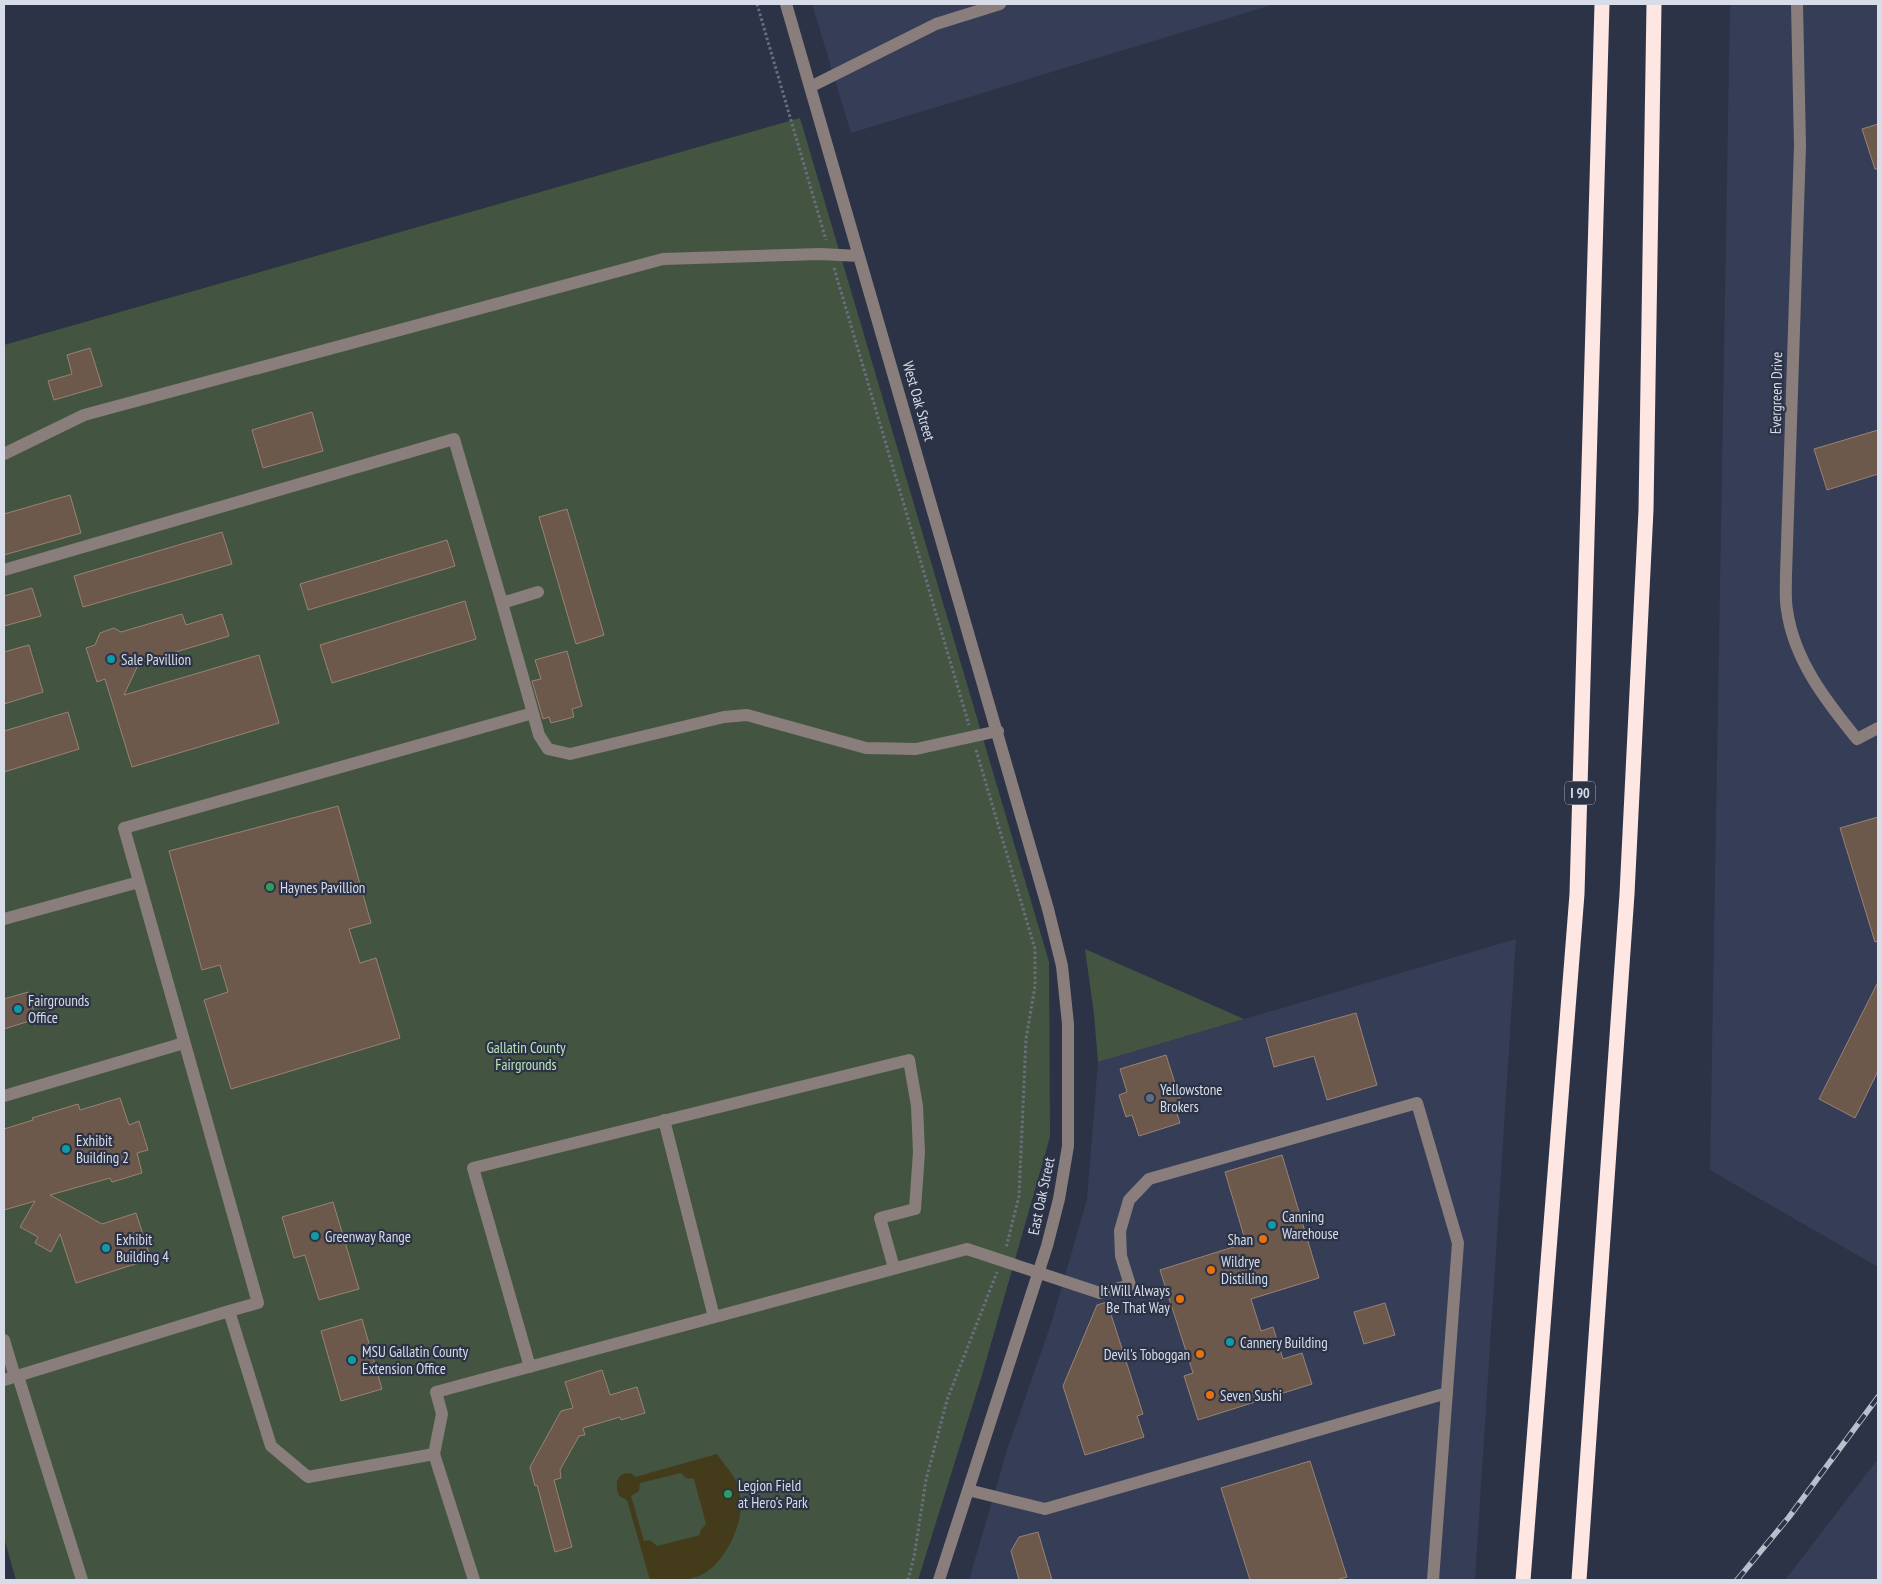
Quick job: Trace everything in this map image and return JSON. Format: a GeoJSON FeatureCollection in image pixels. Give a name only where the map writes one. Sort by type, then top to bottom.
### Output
{"type":"FeatureCollection","features":[{"type":"Feature","properties":{"kind":"highway","name":"I 90"},"geometry":{"type":"LineString","coordinates":[[1523,1580],[1577,894],[1602,4]]}},
{"type":"Feature","properties":{"kind":"highway"},"geometry":{"type":"LineString","coordinates":[[1579,1580],[1627,894],[1645,539],[1654,4]]}},
{"type":"Feature","properties":{"kind":"street","name":"West Oak Street"},"geometry":{"type":"LineString","coordinates":[[786,4],[1020,808]]}},
{"type":"Feature","properties":{"kind":"street"},"geometry":{"type":"LineString","coordinates":[[810,87],[936,24],[1000,4]]}},
{"type":"Feature","properties":{"kind":"street","name":"Evergreen Drive"},"geometry":{"type":"LineString","coordinates":[[1797,4],[1800,146],[1786,609],[1792,633],[1804,664],[1827,702],[1857,739],[1878,728]]}},
{"type":"Feature","properties":{"kind":"street"},"geometry":{"type":"LineString","coordinates":[[4,454],[84,415],[662,259],[859,256]]}},
{"type":"Feature","properties":{"kind":"street"},"geometry":{"type":"LineString","coordinates":[[4,570],[454,438],[539,735],[548,749],[570,754],[724,717],[747,715],[866,748],[916,749],[998,731]]}},
{"type":"Feature","properties":{"kind":"street"},"geometry":{"type":"LineString","coordinates":[[502,603],[538,592]]}},
{"type":"Feature","properties":{"kind":"street"},"geometry":{"type":"LineString","coordinates":[[12,1378],[229,1310],[258,1303],[124,828],[533,713]]}},
{"type":"Feature","properties":{"kind":"street","name":"East Oak Street"},"geometry":{"type":"LineString","coordinates":[[939,1580],[1038,1274],[1059,1199],[1068,1146],[1068,1024],[1062,966],[1020,808]]}},
{"type":"Feature","properties":{"kind":"street"},"geometry":{"type":"LineString","coordinates":[[4,919],[139,882]]}},
{"type":"Feature","properties":{"kind":"street"},"geometry":{"type":"LineString","coordinates":[[4,1096],[184,1043]]}},
{"type":"Feature","properties":{"kind":"street"},"geometry":{"type":"LineString","coordinates":[[530,1366],[473,1168],[909,1060],[917,1106],[919,1152],[915,1209],[880,1218],[894,1268]]}},
{"type":"Feature","properties":{"kind":"street"},"geometry":{"type":"LineString","coordinates":[[474,1580],[434,1454],[442,1414],[436,1392],[967,1249],[1100,1293],[1130,1285],[1121,1256],[1120,1231],[1129,1200],[1149,1180],[1417,1103],[1458,1243],[1433,1580]]}},
{"type":"Feature","properties":{"kind":"street"},"geometry":{"type":"LineString","coordinates":[[664,1120],[714,1317]]}},
{"type":"Feature","properties":{"kind":"street"},"geometry":{"type":"LineString","coordinates":[[229,1310],[271,1446],[308,1477],[434,1454]]}},
{"type":"Feature","properties":{"kind":"street"},"geometry":{"type":"LineString","coordinates":[[4,1340],[12,1378],[82,1580]]}},
{"type":"Feature","properties":{"kind":"street"},"geometry":{"type":"LineString","coordinates":[[968,1490],[1044,1509],[1447,1393]]}},
{"type":"Feature","properties":{"kind":"path"},"geometry":{"type":"LineString","coordinates":[[757,4],[1035,949],[1035,986],[1026,1039],[1019,1196],[1002,1261],[947,1400],[926,1480],[914,1557],[908,1580]]}},
{"type":"Feature","properties":{"kind":"shaded area"},"geometry":{"type":"Polygon","coordinates":[[[812,4],[1275,4],[851,133],[812,4]]]}},
{"type":"Feature","properties":{"kind":"shaded area"},"geometry":{"type":"Polygon","coordinates":[[[1730,4],[1878,4],[1878,1267],[1710,1170],[1730,4]]]}},
{"type":"Feature","properties":{"kind":"shaded area"},"geometry":{"type":"Polygon","coordinates":[[[1516,939],[1475,1580],[969,1580],[1007,1450],[1052,1321],[1087,1199],[1098,1062],[1516,939]]]}},
{"type":"Feature","properties":{"kind":"shaded area"},"geometry":{"type":"Polygon","coordinates":[[[1878,1459],[1878,1580],[1785,1580],[1878,1459]]]}},
{"type":"Feature","properties":{"kind":"green space","name":"Gallatin County Fairgrounds"},"geometry":{"type":"Polygon","coordinates":[[[800,118],[1049,962],[1050,1137],[982,1375],[918,1580],[16,1580],[4,1538],[4,345],[800,118]]]}},
{"type":"Feature","properties":{"kind":"green space"},"geometry":{"type":"Polygon","coordinates":[[[1085,949],[1244,1019],[1098,1062],[1094,1014],[1085,949]]]}},
{"type":"Feature","properties":{"kind":"sand"},"geometry":{"type":"Polygon","coordinates":[[[717,1454],[735,1479],[741,1506],[738,1524],[732,1541],[714,1566],[691,1579],[650,1580],[627,1500],[619,1496],[617,1487],[619,1477],[622,1475],[631,1473],[635,1477],[717,1454]],[[681,1473],[640,1483],[639,1491],[631,1496],[644,1541],[650,1540],[657,1546],[700,1535],[700,1531],[706,1524],[694,1479],[686,1478],[681,1473]]]}},
{"type":"Feature","properties":{"kind":"building"},"geometry":{"type":"Polygon","coordinates":[[[1878,124],[1878,169],[1875,169],[1862,129],[1878,124]]]}},
{"type":"Feature","properties":{"kind":"building"},"geometry":{"type":"Polygon","coordinates":[[[90,348],[102,386],[54,400],[48,381],[72,374],[67,355],[90,348]]]}},
{"type":"Feature","properties":{"kind":"building"},"geometry":{"type":"Polygon","coordinates":[[[312,412],[323,451],[263,468],[252,430],[312,412]]]}},
{"type":"Feature","properties":{"kind":"building"},"geometry":{"type":"Polygon","coordinates":[[[1878,430],[1878,474],[1827,490],[1814,449],[1878,430]]]}},
{"type":"Feature","properties":{"kind":"building"},"geometry":{"type":"Polygon","coordinates":[[[70,495],[81,533],[4,555],[4,514],[70,495]]]}},
{"type":"Feature","properties":{"kind":"building"},"geometry":{"type":"Polygon","coordinates":[[[567,509],[604,635],[576,644],[539,517],[567,509]]]}},
{"type":"Feature","properties":{"kind":"building"},"geometry":{"type":"Polygon","coordinates":[[[222,532],[232,564],[83,607],[74,576],[222,532]]]}},
{"type":"Feature","properties":{"kind":"building"},"geometry":{"type":"Polygon","coordinates":[[[447,540],[455,566],[308,610],[300,584],[447,540]]]}},
{"type":"Feature","properties":{"kind":"building"},"geometry":{"type":"Polygon","coordinates":[[[32,588],[41,616],[4,626],[4,596],[32,588]]]}},
{"type":"Feature","properties":{"kind":"building"},"geometry":{"type":"Polygon","coordinates":[[[465,601],[476,639],[332,683],[320,645],[465,601]]]}},
{"type":"Feature","properties":{"kind":"building"},"geometry":{"type":"Polygon","coordinates":[[[182,614],[186,625],[222,614],[229,636],[139,663],[124,695],[259,655],[279,723],[132,767],[105,679],[97,682],[86,648],[95,645],[100,633],[114,628],[121,632],[182,614]]]}},
{"type":"Feature","properties":{"kind":"building"},"geometry":{"type":"Polygon","coordinates":[[[29,645],[43,692],[4,704],[4,652],[29,645]]]}},
{"type":"Feature","properties":{"kind":"building"},"geometry":{"type":"Polygon","coordinates":[[[567,651],[582,706],[572,709],[574,717],[551,723],[549,717],[543,719],[532,681],[541,679],[535,660],[567,651]]]}},
{"type":"Feature","properties":{"kind":"building"},"geometry":{"type":"Polygon","coordinates":[[[68,712],[79,749],[4,772],[4,731],[68,712]]]}},
{"type":"Feature","properties":{"kind":"building"},"geometry":{"type":"Polygon","coordinates":[[[338,806],[371,923],[349,929],[360,963],[376,958],[400,1038],[231,1089],[204,1000],[228,992],[220,965],[202,970],[169,851],[338,806]]]}},
{"type":"Feature","properties":{"kind":"building"},"geometry":{"type":"Polygon","coordinates":[[[1878,817],[1878,941],[1875,942],[1840,828],[1878,817]]]}},
{"type":"Feature","properties":{"kind":"building"},"geometry":{"type":"Polygon","coordinates":[[[1878,982],[1878,1071],[1855,1118],[1819,1099],[1878,982]]]}},
{"type":"Feature","properties":{"kind":"building","name":"Fairgrounds Office"},"geometry":{"type":"Polygon","coordinates":[[[28,992],[36,1019],[4,1029],[4,999],[28,992]]]}},
{"type":"Feature","properties":{"kind":"building"},"geometry":{"type":"Polygon","coordinates":[[[1356,1013],[1377,1085],[1327,1100],[1314,1056],[1274,1067],[1266,1038],[1356,1013]]]}},
{"type":"Feature","properties":{"kind":"building","name":"Yellowstone Brokers"},"geometry":{"type":"Polygon","coordinates":[[[1166,1055],[1181,1102],[1174,1104],[1180,1123],[1139,1136],[1132,1115],[1126,1117],[1119,1095],[1127,1092],[1120,1069],[1166,1055]]]}},
{"type":"Feature","properties":{"kind":"building"},"geometry":{"type":"Polygon","coordinates":[[[120,1098],[129,1125],[139,1121],[148,1150],[137,1153],[142,1173],[112,1182],[110,1178],[50,1195],[102,1224],[136,1213],[151,1259],[76,1283],[60,1234],[51,1252],[35,1243],[38,1237],[20,1227],[35,1201],[4,1210],[4,1129],[78,1104],[80,1110],[120,1098]]]}},
{"type":"Feature","properties":{"kind":"building","name":"Cannery Building"},"geometry":{"type":"Polygon","coordinates":[[[1282,1155],[1319,1278],[1251,1299],[1261,1331],[1273,1327],[1283,1359],[1302,1353],[1312,1384],[1198,1420],[1184,1376],[1193,1373],[1160,1270],[1246,1243],[1225,1172],[1282,1155]]]}},
{"type":"Feature","properties":{"kind":"building","name":"Greenway Range"},"geometry":{"type":"Polygon","coordinates":[[[333,1202],[359,1289],[319,1300],[305,1255],[294,1258],[282,1217],[333,1202]]]}},
{"type":"Feature","properties":{"kind":"building"},"geometry":{"type":"Polygon","coordinates":[[[1107,1302],[1143,1414],[1137,1416],[1144,1437],[1085,1455],[1063,1386],[1097,1305],[1107,1302]]]}},
{"type":"Feature","properties":{"kind":"building"},"geometry":{"type":"Polygon","coordinates":[[[1385,1303],[1395,1335],[1364,1344],[1354,1312],[1385,1303]]]}},
{"type":"Feature","properties":{"kind":"building","name":"MSU Gallatin County Extension Office"},"geometry":{"type":"Polygon","coordinates":[[[362,1319],[382,1389],[341,1401],[321,1331],[362,1319]]]}},
{"type":"Feature","properties":{"kind":"building"},"geometry":{"type":"Polygon","coordinates":[[[602,1370],[610,1395],[637,1387],[645,1413],[621,1420],[620,1417],[583,1428],[585,1435],[579,1436],[560,1470],[561,1478],[554,1480],[572,1547],[555,1552],[537,1485],[535,1486],[530,1467],[561,1411],[573,1408],[565,1382],[602,1370]]]}},
{"type":"Feature","properties":{"kind":"building"},"geometry":{"type":"Polygon","coordinates":[[[1310,1461],[1347,1577],[1336,1580],[1250,1580],[1221,1488],[1310,1461]]]}},
{"type":"Feature","properties":{"kind":"building"},"geometry":{"type":"Polygon","coordinates":[[[1038,1532],[1052,1580],[1019,1580],[1011,1551],[1019,1537],[1038,1532]]]}},
{"type":"Feature","properties":{"kind":"railway"},"geometry":{"type":"LineString","coordinates":[[1737,1580],[1789,1517],[1878,1397]]}},
{"type":"Feature","properties":{"kind":"place","name":"Sale Pavillion"},"geometry":{"type":"Point","coordinates":[111,659]}},
{"type":"Feature","properties":{"kind":"place","name":"Haynes Pavillion"},"geometry":{"type":"Point","coordinates":[270,887]}},
{"type":"Feature","properties":{"kind":"place","name":"Fairgrounds Office"},"geometry":{"type":"Point","coordinates":[18,1009]}},
{"type":"Feature","properties":{"kind":"place","name":"Yellowstone Brokers"},"geometry":{"type":"Point","coordinates":[1150,1098]}},
{"type":"Feature","properties":{"kind":"place","name":"Exhibit Building 2"},"geometry":{"type":"Point","coordinates":[66,1149]}},
{"type":"Feature","properties":{"kind":"place","name":"Canning Warehouse"},"geometry":{"type":"Point","coordinates":[1272,1225]}},
{"type":"Feature","properties":{"kind":"place","name":"Greenway Range"},"geometry":{"type":"Point","coordinates":[315,1236]}},
{"type":"Feature","properties":{"kind":"place","name":"Shan"},"geometry":{"type":"Point","coordinates":[1263,1239]}},
{"type":"Feature","properties":{"kind":"place","name":"Exhibit Building 4"},"geometry":{"type":"Point","coordinates":[106,1248]}},
{"type":"Feature","properties":{"kind":"place","name":"Wildrye Distilling"},"geometry":{"type":"Point","coordinates":[1211,1270]}},
{"type":"Feature","properties":{"kind":"place","name":"It Will Always Be That Way"},"geometry":{"type":"Point","coordinates":[1180,1299]}},
{"type":"Feature","properties":{"kind":"place","name":"Cannery Building"},"geometry":{"type":"Point","coordinates":[1230,1342]}},
{"type":"Feature","properties":{"kind":"place","name":"Devil's Toboggan"},"geometry":{"type":"Point","coordinates":[1200,1354]}},
{"type":"Feature","properties":{"kind":"place","name":"MSU Gallatin County Extension Office"},"geometry":{"type":"Point","coordinates":[352,1360]}},
{"type":"Feature","properties":{"kind":"place","name":"Seven Sushi"},"geometry":{"type":"Point","coordinates":[1210,1395]}},
{"type":"Feature","properties":{"kind":"place","name":"Legion Field at Hero's Park"},"geometry":{"type":"Point","coordinates":[728,1494]}}]}
